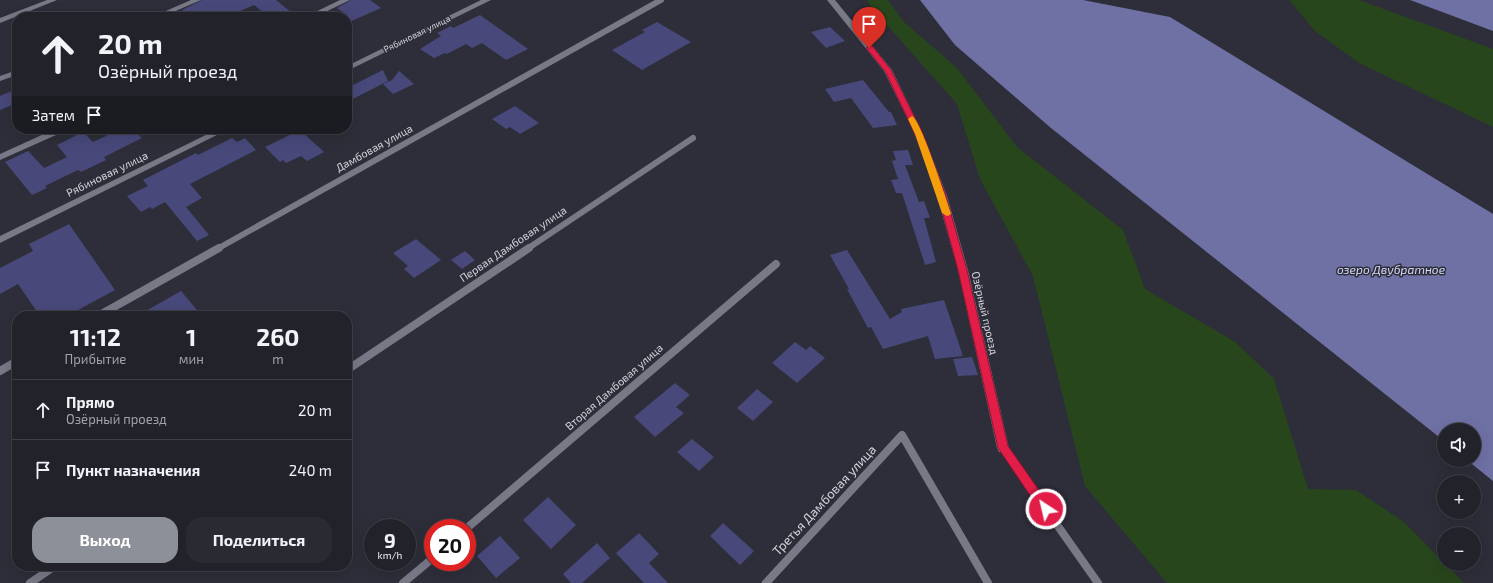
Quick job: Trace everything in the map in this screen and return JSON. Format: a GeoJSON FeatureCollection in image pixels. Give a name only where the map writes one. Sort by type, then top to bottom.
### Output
{"type":"FeatureCollection","features":[{"type":"Feature","properties":{"kind":"street"},"geometry":{"type":"LineString","coordinates":[[23,12],[53,0]]}},
{"type":"Feature","properties":{"kind":"street"},"geometry":{"type":"LineString","coordinates":[[168,12],[198,0]]}},
{"type":"Feature","properties":{"kind":"street"},"geometry":{"type":"LineString","coordinates":[[320,12],[346,0]]}},
{"type":"Feature","properties":{"kind":"street","name":"Рябиновая улица"},"geometry":{"type":"LineString","coordinates":[[352,67],[487,0]]}},
{"type":"Feature","properties":{"kind":"street","name":"Озёрный проезд"},"geometry":{"type":"LineString","coordinates":[[831,0],[888,70],[919,134],[942,196],[963,270],[1003,448]]}},
{"type":"Feature","properties":{"kind":"street"},"geometry":{"type":"LineString","coordinates":[[0,21],[12,16]]}},
{"type":"Feature","properties":{"kind":"street"},"geometry":{"type":"LineString","coordinates":[[0,79],[12,74]]}},
{"type":"Feature","properties":{"kind":"street"},"geometry":{"type":"LineString","coordinates":[[0,157],[51,134]]}},
{"type":"Feature","properties":{"kind":"street","name":"Рябиновая улица"},"geometry":{"type":"LineString","coordinates":[[0,240],[215,134]]}},
{"type":"Feature","properties":{"kind":"lane","name":"Дамбовая улица"},"geometry":{"type":"LineString","coordinates":[[107,311],[661,0]]}},
{"type":"Feature","properties":{"kind":"lane","name":"Первая Дамбовая улица"},"geometry":{"type":"LineString","coordinates":[[352,367],[693,138]]}},
{"type":"Feature","properties":{"kind":"lane","name":"Вторая Дамбовая улица"},"geometry":{"type":"LineString","coordinates":[[476,520],[776,264]]}},
{"type":"Feature","properties":{"kind":"lane"},"geometry":{"type":"LineString","coordinates":[[0,371],[12,364]]}},
{"type":"Feature","properties":{"kind":"lane","name":"Третья Дамбовая улица"},"geometry":{"type":"LineString","coordinates":[[766,583],[902,435],[988,583]]}},
{"type":"Feature","properties":{"kind":"lane"},"geometry":{"type":"LineString","coordinates":[[1003,448],[1098,583]]}},
{"type":"Feature","properties":{"kind":"lane"},"geometry":{"type":"LineString","coordinates":[[403,583],[424,566]]}},
{"type":"Feature","properties":{"kind":"lane"},"geometry":{"type":"LineString","coordinates":[[30,583],[48,571]]}},
{"type":"Feature","properties":{"kind":"green space"},"geometry":{"type":"Polygon","coordinates":[[[867,0],[888,0],[904,22],[957,68],[1017,147],[1123,230],[1145,289],[1235,342],[1274,379],[1308,489],[1356,490],[1404,522],[1437,556],[1437,571],[1452,571],[1464,583],[1167,583],[1085,486],[1033,276],[980,179],[957,104],[870,6],[867,0]]]}},
{"type":"Feature","properties":{"kind":"green space"},"geometry":{"type":"Polygon","coordinates":[[[1289,0],[1359,0],[1493,49],[1493,127],[1359,63],[1315,31],[1289,0]]]}},
{"type":"Feature","properties":{"kind":"water","name":"озеро Двубратное"},"geometry":{"type":"Polygon","coordinates":[[[920,0],[1083,0],[1170,17],[1493,214],[1493,481],[1476,467],[1481,467],[1481,423],[1437,423],[1437,435],[1051,128],[955,45],[920,0]]]}},
{"type":"Feature","properties":{"kind":"water"},"geometry":{"type":"Polygon","coordinates":[[[1410,0],[1493,0],[1493,31],[1410,0]]]}},
{"type":"Feature","properties":{"kind":"building"},"geometry":{"type":"Polygon","coordinates":[[[202,0],[276,0],[291,12],[263,12],[254,5],[238,12],[184,12],[182,10],[202,0]]]}},
{"type":"Feature","properties":{"kind":"building"},"geometry":{"type":"Polygon","coordinates":[[[351,0],[370,0],[381,8],[352,21],[352,12],[343,12],[337,8],[351,0]]]}},
{"type":"Feature","properties":{"kind":"building"},"geometry":{"type":"Polygon","coordinates":[[[480,15],[528,49],[506,60],[482,43],[472,48],[466,44],[447,54],[445,53],[434,58],[420,49],[441,36],[437,33],[451,26],[453,28],[480,15]]]}},
{"type":"Feature","properties":{"kind":"building"},"geometry":{"type":"Polygon","coordinates":[[[657,22],[691,42],[642,70],[612,50],[645,32],[642,30],[657,22]]]}},
{"type":"Feature","properties":{"kind":"building"},"geometry":{"type":"Polygon","coordinates":[[[830,27],[845,41],[826,48],[811,32],[830,27]]]}},
{"type":"Feature","properties":{"kind":"building"},"geometry":{"type":"Polygon","coordinates":[[[383,70],[388,81],[352,99],[352,86],[383,70]]]}},
{"type":"Feature","properties":{"kind":"building"},"geometry":{"type":"Polygon","coordinates":[[[399,71],[414,84],[393,94],[383,84],[392,80],[399,71]]]}},
{"type":"Feature","properties":{"kind":"building"},"geometry":{"type":"Polygon","coordinates":[[[863,80],[889,112],[891,112],[897,125],[873,128],[851,98],[834,102],[825,89],[863,80]]]}},
{"type":"Feature","properties":{"kind":"building"},"geometry":{"type":"Polygon","coordinates":[[[12,91],[12,105],[0,110],[0,96],[12,91]]]}},
{"type":"Feature","properties":{"kind":"building"},"geometry":{"type":"Polygon","coordinates":[[[515,106],[539,123],[520,134],[510,127],[506,129],[492,119],[515,106]]]}},
{"type":"Feature","properties":{"kind":"building"},"geometry":{"type":"Polygon","coordinates":[[[79,134],[85,134],[93,142],[110,134],[138,134],[142,138],[104,157],[106,160],[81,172],[78,170],[45,186],[47,188],[32,195],[5,162],[28,151],[44,168],[67,157],[57,145],[79,134]]]}},
{"type":"Feature","properties":{"kind":"building"},"geometry":{"type":"Polygon","coordinates":[[[292,134],[304,134],[324,152],[307,161],[301,156],[286,163],[283,160],[280,162],[265,147],[292,134]]]}},
{"type":"Feature","properties":{"kind":"building"},"geometry":{"type":"Polygon","coordinates":[[[232,138],[237,142],[245,138],[256,150],[190,184],[202,198],[186,207],[209,235],[197,241],[165,202],[152,209],[150,207],[141,212],[127,196],[148,186],[143,180],[196,153],[198,155],[232,138]]]}},
{"type":"Feature","properties":{"kind":"building"},"geometry":{"type":"Polygon","coordinates":[[[908,150],[913,165],[905,165],[919,202],[924,201],[930,218],[924,218],[936,262],[925,265],[902,193],[896,193],[891,180],[898,179],[892,161],[896,160],[893,151],[908,150]]]}},
{"type":"Feature","properties":{"kind":"building"},"geometry":{"type":"Polygon","coordinates":[[[69,224],[115,290],[76,311],[37,311],[18,284],[0,294],[0,268],[33,251],[29,244],[69,224]]]}},
{"type":"Feature","properties":{"kind":"building"},"geometry":{"type":"Polygon","coordinates":[[[416,239],[441,260],[414,278],[404,269],[408,266],[393,253],[416,239]]]}},
{"type":"Feature","properties":{"kind":"building"},"geometry":{"type":"Polygon","coordinates":[[[847,250],[890,319],[902,312],[901,309],[944,300],[963,356],[935,359],[928,336],[883,349],[871,327],[868,328],[830,255],[847,250]]]}},
{"type":"Feature","properties":{"kind":"building"},"geometry":{"type":"Polygon","coordinates":[[[465,251],[475,260],[462,269],[451,260],[465,251]]]}},
{"type":"Feature","properties":{"kind":"building"},"geometry":{"type":"Polygon","coordinates":[[[181,291],[198,311],[146,311],[181,291]]]}},
{"type":"Feature","properties":{"kind":"building"},"geometry":{"type":"Polygon","coordinates":[[[795,342],[806,350],[810,346],[825,358],[797,383],[772,363],[795,342]]]}},
{"type":"Feature","properties":{"kind":"building"},"geometry":{"type":"Polygon","coordinates":[[[972,357],[978,375],[958,376],[953,359],[972,357]]]}},
{"type":"Feature","properties":{"kind":"building"},"geometry":{"type":"Polygon","coordinates":[[[675,383],[690,395],[676,407],[684,413],[655,437],[634,417],[675,383]]]}},
{"type":"Feature","properties":{"kind":"building"},"geometry":{"type":"Polygon","coordinates":[[[757,389],[773,402],[753,421],[737,408],[757,389]]]}},
{"type":"Feature","properties":{"kind":"building"},"geometry":{"type":"Polygon","coordinates":[[[692,439],[714,457],[699,471],[677,452],[692,439]]]}},
{"type":"Feature","properties":{"kind":"building"},"geometry":{"type":"Polygon","coordinates":[[[548,497],[576,525],[551,549],[523,520],[548,497]]]}},
{"type":"Feature","properties":{"kind":"building"},"geometry":{"type":"Polygon","coordinates":[[[723,523],[754,551],[740,565],[710,536],[723,523]]]}},
{"type":"Feature","properties":{"kind":"building"},"geometry":{"type":"Polygon","coordinates":[[[639,533],[659,554],[649,563],[668,583],[644,583],[616,553],[639,533]]]}},
{"type":"Feature","properties":{"kind":"building"},"geometry":{"type":"Polygon","coordinates":[[[500,536],[520,558],[496,578],[477,556],[500,536]]]}},
{"type":"Feature","properties":{"kind":"building"},"geometry":{"type":"Polygon","coordinates":[[[597,543],[610,558],[582,583],[571,583],[563,574],[597,543]]]}},
{"type":"Feature","properties":{"kind":"slow traffic"},"geometry":{"type":"LineString","coordinates":[[912,119],[919,134],[947,213]]}},
{"type":"Feature","properties":{"kind":"route"},"geometry":{"type":"LineString","coordinates":[[869,48],[888,70],[919,134],[942,196],[963,270],[1003,448],[1046,509]]}}]}
